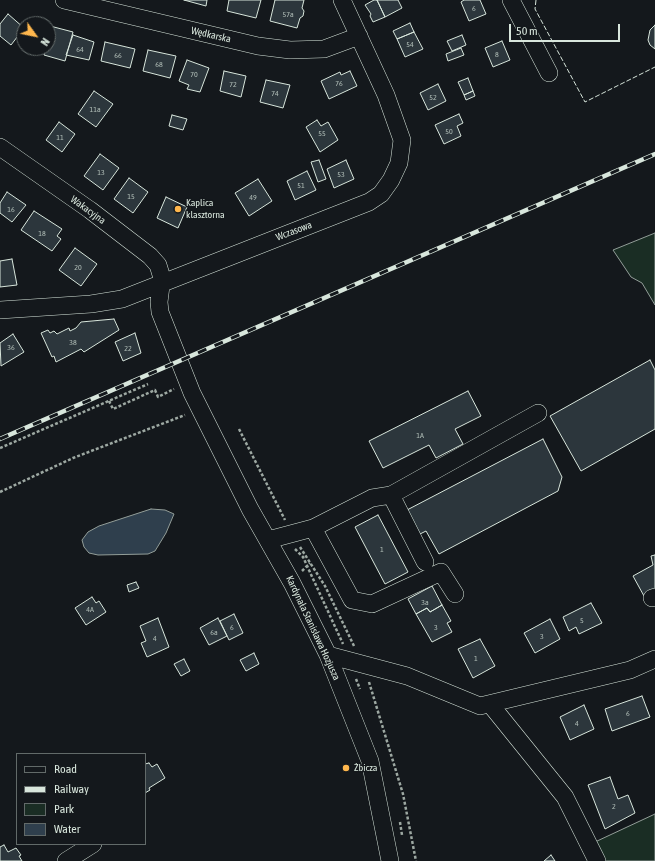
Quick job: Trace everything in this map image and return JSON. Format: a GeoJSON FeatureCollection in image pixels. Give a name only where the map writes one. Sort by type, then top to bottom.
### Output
{"type":"FeatureCollection","features":[{"type":"Feature","properties":{"kind":"street","name":"Wędkarska"},"geometry":{"type":"LineString","coordinates":[[64,0],[258,46],[282,49],[324,48],[359,36]]}},
{"type":"Feature","properties":{"kind":"street","name":"Wczasowa"},"geometry":{"type":"LineString","coordinates":[[0,310],[111,302],[369,202],[381,194],[391,180],[399,163],[402,140],[386,95],[342,0]]}},
{"type":"Feature","properties":{"kind":"street"},"geometry":{"type":"LineString","coordinates":[[511,0],[549,73]]}},
{"type":"Feature","properties":{"kind":"street","name":"Wakacyjna"},"geometry":{"type":"LineString","coordinates":[[0,147],[150,256],[158,265],[162,274],[162,282]]}},
{"type":"Feature","properties":{"kind":"street","name":"Kardynała Stanisława Hozjusza"},"geometry":{"type":"LineString","coordinates":[[162,282],[159,302],[160,312],[199,410],[292,583],[328,655],[370,761],[390,861]]}},
{"type":"Feature","properties":{"kind":"street"},"geometry":{"type":"LineString","coordinates":[[268,540],[314,528],[372,498],[391,495],[538,413]]}},
{"type":"Feature","properties":{"kind":"street"},"geometry":{"type":"LineString","coordinates":[[391,495],[425,562]]}},
{"type":"Feature","properties":{"kind":"street"},"geometry":{"type":"LineString","coordinates":[[314,528],[352,600],[372,604],[441,572],[455,594]]}},
{"type":"Feature","properties":{"kind":"street"},"geometry":{"type":"LineString","coordinates":[[328,655],[407,676],[480,706],[630,670],[655,659]]}},
{"type":"Feature","properties":{"kind":"street"},"geometry":{"type":"LineString","coordinates":[[490,704],[565,797],[597,861]]}},
{"type":"Feature","properties":{"kind":"street"},"geometry":{"type":"LineString","coordinates":[[66,861],[91,845]]}},
{"type":"Feature","properties":{"kind":"path"},"geometry":{"type":"LineString","coordinates":[[0,448],[148,384]]}},
{"type":"Feature","properties":{"kind":"path"},"geometry":{"type":"LineString","coordinates":[[109,400],[113,409],[155,390],[158,397],[188,384]]}},
{"type":"Feature","properties":{"kind":"path"},"geometry":{"type":"LineString","coordinates":[[0,492],[73,458],[199,410]]}},
{"type":"Feature","properties":{"kind":"path"},"geometry":{"type":"LineString","coordinates":[[239,430],[292,534],[325,586],[362,663],[403,794],[416,861]]}},
{"type":"Feature","properties":{"kind":"green space"},"geometry":{"type":"Polygon","coordinates":[[[655,233],[655,305],[642,283],[631,277],[613,250],[655,233]]]}},
{"type":"Feature","properties":{"kind":"green space"},"geometry":{"type":"Polygon","coordinates":[[[655,814],[655,861],[603,861],[595,842],[655,814]]]}},
{"type":"Feature","properties":{"kind":"water"},"geometry":{"type":"Polygon","coordinates":[[[151,509],[165,510],[174,514],[166,533],[155,551],[148,554],[98,555],[89,553],[84,547],[82,540],[88,532],[99,526],[151,509]]]}},
{"type":"Feature","properties":{"kind":"building"},"geometry":{"type":"Polygon","coordinates":[[[184,0],[207,0],[206,6],[184,0]]]}},
{"type":"Feature","properties":{"kind":"building"},"geometry":{"type":"Polygon","coordinates":[[[229,0],[261,0],[256,18],[227,11],[229,0]]]}},
{"type":"Feature","properties":{"kind":"building"},"geometry":{"type":"Polygon","coordinates":[[[275,0],[304,0],[302,8],[304,11],[303,16],[300,18],[297,28],[270,21],[275,0]]]}},
{"type":"Feature","properties":{"kind":"building"},"geometry":{"type":"Polygon","coordinates":[[[377,0],[385,17],[373,22],[370,16],[371,14],[365,5],[377,0]]]}},
{"type":"Feature","properties":{"kind":"building"},"geometry":{"type":"Polygon","coordinates":[[[377,0],[398,0],[402,8],[385,17],[377,0]]]}},
{"type":"Feature","properties":{"kind":"building"},"geometry":{"type":"Polygon","coordinates":[[[464,0],[480,0],[486,14],[469,21],[461,2],[464,0]]]}},
{"type":"Feature","properties":{"kind":"building"},"geometry":{"type":"Polygon","coordinates":[[[8,14],[16,21],[16,38],[11,45],[0,36],[0,24],[8,14]]]}},
{"type":"Feature","properties":{"kind":"building"},"geometry":{"type":"Polygon","coordinates":[[[410,23],[414,32],[397,39],[393,31],[410,23]]]}},
{"type":"Feature","properties":{"kind":"building"},"geometry":{"type":"Polygon","coordinates":[[[655,25],[655,49],[650,45],[648,40],[650,30],[655,25]]]}},
{"type":"Feature","properties":{"kind":"building"},"geometry":{"type":"Polygon","coordinates":[[[56,28],[73,32],[65,61],[48,56],[56,56],[56,28]]]}},
{"type":"Feature","properties":{"kind":"building"},"geometry":{"type":"Polygon","coordinates":[[[414,32],[423,49],[405,57],[397,39],[414,32]]]}},
{"type":"Feature","properties":{"kind":"building"},"geometry":{"type":"Polygon","coordinates":[[[73,35],[94,42],[89,60],[66,55],[73,35]]]}},
{"type":"Feature","properties":{"kind":"building"},"geometry":{"type":"Polygon","coordinates":[[[462,35],[466,45],[452,51],[447,41],[462,35]]]}},
{"type":"Feature","properties":{"kind":"building"},"geometry":{"type":"Polygon","coordinates":[[[502,41],[510,60],[493,67],[485,48],[502,41]]]}},
{"type":"Feature","properties":{"kind":"building"},"geometry":{"type":"Polygon","coordinates":[[[105,42],[135,49],[130,68],[101,61],[105,42]]]}},
{"type":"Feature","properties":{"kind":"building"},"geometry":{"type":"Polygon","coordinates":[[[461,48],[464,55],[448,61],[446,54],[461,48]]]}},
{"type":"Feature","properties":{"kind":"building"},"geometry":{"type":"Polygon","coordinates":[[[148,50],[176,56],[170,78],[143,71],[148,50]]]}},
{"type":"Feature","properties":{"kind":"building"},"geometry":{"type":"Polygon","coordinates":[[[187,60],[209,68],[200,92],[187,89],[189,85],[179,81],[187,60]]]}},
{"type":"Feature","properties":{"kind":"building"},"geometry":{"type":"Polygon","coordinates":[[[224,71],[246,76],[241,97],[220,91],[224,71]]]}},
{"type":"Feature","properties":{"kind":"building"},"geometry":{"type":"Polygon","coordinates":[[[350,71],[357,86],[329,99],[321,81],[340,72],[341,75],[350,71]]]}},
{"type":"Feature","properties":{"kind":"building"},"geometry":{"type":"Polygon","coordinates":[[[468,78],[473,91],[464,95],[458,82],[468,78]]]}},
{"type":"Feature","properties":{"kind":"building"},"geometry":{"type":"Polygon","coordinates":[[[266,80],[290,85],[283,108],[260,102],[266,80]]]}},
{"type":"Feature","properties":{"kind":"building"},"geometry":{"type":"Polygon","coordinates":[[[438,84],[446,101],[428,110],[420,93],[438,84]]]}},
{"type":"Feature","properties":{"kind":"building"},"geometry":{"type":"Polygon","coordinates":[[[94,91],[113,104],[96,127],[78,114],[94,91]]]}},
{"type":"Feature","properties":{"kind":"building"},"geometry":{"type":"Polygon","coordinates":[[[473,91],[475,96],[466,100],[464,95],[473,91]]]}},
{"type":"Feature","properties":{"kind":"building"},"geometry":{"type":"Polygon","coordinates":[[[459,114],[463,123],[457,126],[461,136],[444,144],[435,125],[459,114]]]}},
{"type":"Feature","properties":{"kind":"building"},"geometry":{"type":"Polygon","coordinates":[[[172,115],[187,119],[183,130],[169,126],[172,115]]]}},
{"type":"Feature","properties":{"kind":"building"},"geometry":{"type":"Polygon","coordinates":[[[317,120],[321,126],[328,122],[338,140],[320,152],[306,127],[317,120]]]}},
{"type":"Feature","properties":{"kind":"building"},"geometry":{"type":"Polygon","coordinates":[[[59,122],[75,134],[62,152],[46,140],[59,122]]]}},
{"type":"Feature","properties":{"kind":"building"},"geometry":{"type":"Polygon","coordinates":[[[100,154],[119,168],[103,190],[84,176],[100,154]]]}},
{"type":"Feature","properties":{"kind":"building"},"geometry":{"type":"Polygon","coordinates":[[[319,160],[326,179],[318,182],[311,162],[319,160]]]}},
{"type":"Feature","properties":{"kind":"building"},"geometry":{"type":"Polygon","coordinates":[[[346,160],[354,179],[334,188],[327,169],[346,160]]]}},
{"type":"Feature","properties":{"kind":"building"},"geometry":{"type":"Polygon","coordinates":[[[307,171],[316,190],[295,200],[287,181],[307,171]]]}},
{"type":"Feature","properties":{"kind":"building"},"geometry":{"type":"Polygon","coordinates":[[[129,178],[148,192],[133,213],[114,199],[129,178]]]}},
{"type":"Feature","properties":{"kind":"building"},"geometry":{"type":"Polygon","coordinates":[[[258,179],[272,201],[249,216],[235,193],[258,179]]]}},
{"type":"Feature","properties":{"kind":"building"},"geometry":{"type":"Polygon","coordinates":[[[7,192],[26,205],[12,222],[0,213],[0,203],[7,192]]]}},
{"type":"Feature","properties":{"kind":"building"},"geometry":{"type":"Polygon","coordinates":[[[166,197],[187,207],[178,228],[157,218],[166,197]]]}},
{"type":"Feature","properties":{"kind":"building"},"geometry":{"type":"Polygon","coordinates":[[[34,211],[62,229],[57,236],[61,239],[52,251],[21,230],[34,211]]]}},
{"type":"Feature","properties":{"kind":"building"},"geometry":{"type":"Polygon","coordinates":[[[75,248],[97,264],[81,286],[59,270],[75,248]]]}},
{"type":"Feature","properties":{"kind":"building"},"geometry":{"type":"Polygon","coordinates":[[[12,259],[17,285],[0,287],[0,261],[12,259]]]}},
{"type":"Feature","properties":{"kind":"building"},"geometry":{"type":"Polygon","coordinates":[[[114,319],[119,330],[84,352],[81,349],[56,362],[54,356],[52,357],[41,333],[48,330],[50,333],[54,331],[57,334],[69,328],[70,331],[76,328],[81,322],[114,319]]]}},
{"type":"Feature","properties":{"kind":"building"},"geometry":{"type":"Polygon","coordinates":[[[135,333],[141,353],[123,361],[115,342],[135,333]]]}},
{"type":"Feature","properties":{"kind":"building"},"geometry":{"type":"Polygon","coordinates":[[[13,334],[24,352],[1,366],[0,343],[13,334]]]}},
{"type":"Feature","properties":{"kind":"building"},"geometry":{"type":"Polygon","coordinates":[[[650,360],[655,370],[655,429],[581,471],[550,416],[650,360]]]}},
{"type":"Feature","properties":{"kind":"building"},"geometry":{"type":"Polygon","coordinates":[[[468,391],[481,416],[455,429],[463,444],[436,458],[429,445],[383,468],[369,441],[468,391]]]}},
{"type":"Feature","properties":{"kind":"building"},"geometry":{"type":"Polygon","coordinates":[[[543,439],[562,477],[558,491],[439,554],[426,531],[420,534],[407,510],[543,439]]]}},
{"type":"Feature","properties":{"kind":"building"},"geometry":{"type":"Polygon","coordinates":[[[378,515],[408,572],[385,584],[355,527],[378,515]]]}},
{"type":"Feature","properties":{"kind":"building"},"geometry":{"type":"Polygon","coordinates":[[[655,555],[655,591],[644,596],[633,576],[653,565],[651,556],[655,555]]]}},
{"type":"Feature","properties":{"kind":"building"},"geometry":{"type":"Polygon","coordinates":[[[136,582],[139,588],[129,592],[127,585],[136,582]]]}},
{"type":"Feature","properties":{"kind":"building"},"geometry":{"type":"Polygon","coordinates":[[[432,586],[442,605],[430,612],[427,608],[416,614],[408,599],[432,586]]]}},
{"type":"Feature","properties":{"kind":"building"},"geometry":{"type":"Polygon","coordinates":[[[92,597],[96,603],[99,601],[106,612],[86,625],[75,608],[92,597]]]}},
{"type":"Feature","properties":{"kind":"building"},"geometry":{"type":"Polygon","coordinates":[[[591,603],[602,623],[579,634],[576,627],[569,631],[563,617],[591,603]]]}},
{"type":"Feature","properties":{"kind":"building"},"geometry":{"type":"Polygon","coordinates":[[[442,605],[451,621],[447,623],[452,632],[432,642],[416,614],[427,608],[430,612],[442,605]]]}},
{"type":"Feature","properties":{"kind":"building"},"geometry":{"type":"Polygon","coordinates":[[[234,614],[243,633],[229,640],[220,621],[234,614]]]}},
{"type":"Feature","properties":{"kind":"building"},"geometry":{"type":"Polygon","coordinates":[[[158,618],[169,647],[147,657],[141,643],[146,641],[140,626],[158,618]]]}},
{"type":"Feature","properties":{"kind":"building"},"geometry":{"type":"Polygon","coordinates":[[[218,618],[227,636],[209,645],[200,628],[218,618]]]}},
{"type":"Feature","properties":{"kind":"building"},"geometry":{"type":"Polygon","coordinates":[[[550,619],[560,639],[535,653],[524,633],[550,619]]]}},
{"type":"Feature","properties":{"kind":"building"},"geometry":{"type":"Polygon","coordinates":[[[480,639],[495,666],[473,678],[458,649],[480,639]]]}},
{"type":"Feature","properties":{"kind":"building"},"geometry":{"type":"Polygon","coordinates":[[[254,653],[259,664],[246,671],[240,660],[254,653]]]}},
{"type":"Feature","properties":{"kind":"building"},"geometry":{"type":"Polygon","coordinates":[[[184,659],[190,671],[181,676],[174,664],[184,659]]]}},
{"type":"Feature","properties":{"kind":"building"},"geometry":{"type":"Polygon","coordinates":[[[642,696],[650,717],[612,731],[605,709],[642,696]]]}},
{"type":"Feature","properties":{"kind":"building"},"geometry":{"type":"Polygon","coordinates":[[[584,705],[594,729],[570,740],[560,717],[584,705]]]}},
{"type":"Feature","properties":{"kind":"building"},"geometry":{"type":"Polygon","coordinates":[[[149,763],[152,767],[157,764],[165,778],[149,788],[150,790],[146,792],[146,764],[149,763]]]}},
{"type":"Feature","properties":{"kind":"building"},"geometry":{"type":"Polygon","coordinates":[[[610,777],[618,799],[628,795],[635,813],[605,829],[588,785],[610,777]]]}},
{"type":"Feature","properties":{"kind":"building"},"geometry":{"type":"Polygon","coordinates":[[[4,845],[8,852],[16,848],[21,855],[19,856],[22,861],[0,861],[0,847],[4,845]]]}},
{"type":"Feature","properties":{"kind":"building"},"geometry":{"type":"Polygon","coordinates":[[[551,855],[555,861],[544,861],[551,855]]]}},
{"type":"Feature","properties":{"kind":"railway"},"geometry":{"type":"LineString","coordinates":[[0,439],[655,154]]}},
{"type":"Feature","properties":{"kind":"fence"},"geometry":{"type":"LineString","coordinates":[[536,0],[535,9],[585,102],[655,67]]}},
{"type":"Feature","properties":{"kind":"place","name":"Kaplica klasztorna"},"geometry":{"type":"Point","coordinates":[178,209]}},
{"type":"Feature","properties":{"kind":"place","name":"Żbicza"},"geometry":{"type":"Point","coordinates":[346,768]}}]}
